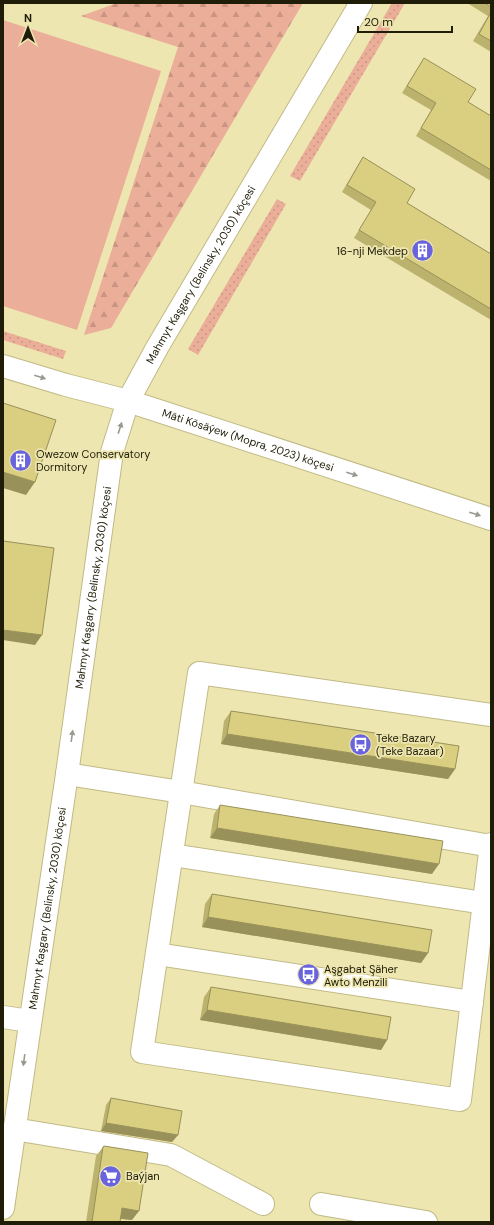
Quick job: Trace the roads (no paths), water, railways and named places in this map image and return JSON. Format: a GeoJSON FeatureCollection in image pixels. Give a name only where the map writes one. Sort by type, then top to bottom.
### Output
{"type":"FeatureCollection","features":[{"type":"Feature","properties":{"kind":"street","name":"Mahmyt Kaşgary (Belinsky, 2030) köçesi"},"geometry":{"type":"LineString","coordinates":[[3,1208],[67,774],[112,452],[128,401],[158,346],[361,3]]}},
{"type":"Feature","properties":{"kind":"street","name":"Mäti Kösäýew (Mopra, 2023) köçesi"},"geometry":{"type":"LineString","coordinates":[[3,366],[66,385],[128,401],[491,519]]}},
{"type":"Feature","properties":{"kind":"street"},"geometry":{"type":"LineString","coordinates":[[67,774],[181,792],[491,845],[460,1100],[142,1052],[172,855],[181,792],[199,673],[491,715]]}},
{"type":"Feature","properties":{"kind":"street"},"geometry":{"type":"LineString","coordinates":[[172,855],[484,903]]}},
{"type":"Feature","properties":{"kind":"street"},"geometry":{"type":"LineString","coordinates":[[157,954],[472,1002]]}},
{"type":"Feature","properties":{"kind":"street"},"geometry":{"type":"LineString","coordinates":[[3,1017],[30,1021]]}},
{"type":"Feature","properties":{"kind":"street"},"geometry":{"type":"LineString","coordinates":[[14,1129],[171,1155],[263,1204]]}},
{"type":"Feature","properties":{"kind":"street"},"geometry":{"type":"LineString","coordinates":[[321,1204],[426,1222]]}},
{"type":"Feature","properties":{"kind":"place","name":"16-nji Mekdep"},"geometry":{"type":"Point","coordinates":[423,251]}},
{"type":"Feature","properties":{"kind":"place","name":"Owezow Conservatory Dormitory"},"geometry":{"type":"Point","coordinates":[20,460]}},
{"type":"Feature","properties":{"kind":"place","name":"Teke Bazary (Teke Bazaar)"},"geometry":{"type":"Point","coordinates":[360,744]}},
{"type":"Feature","properties":{"kind":"place","name":"Aşgabat Şäher Awto Menzili"},"geometry":{"type":"Point","coordinates":[309,975]}},
{"type":"Feature","properties":{"kind":"place","name":"Baýjan"},"geometry":{"type":"Point","coordinates":[111,1176]}}]}
